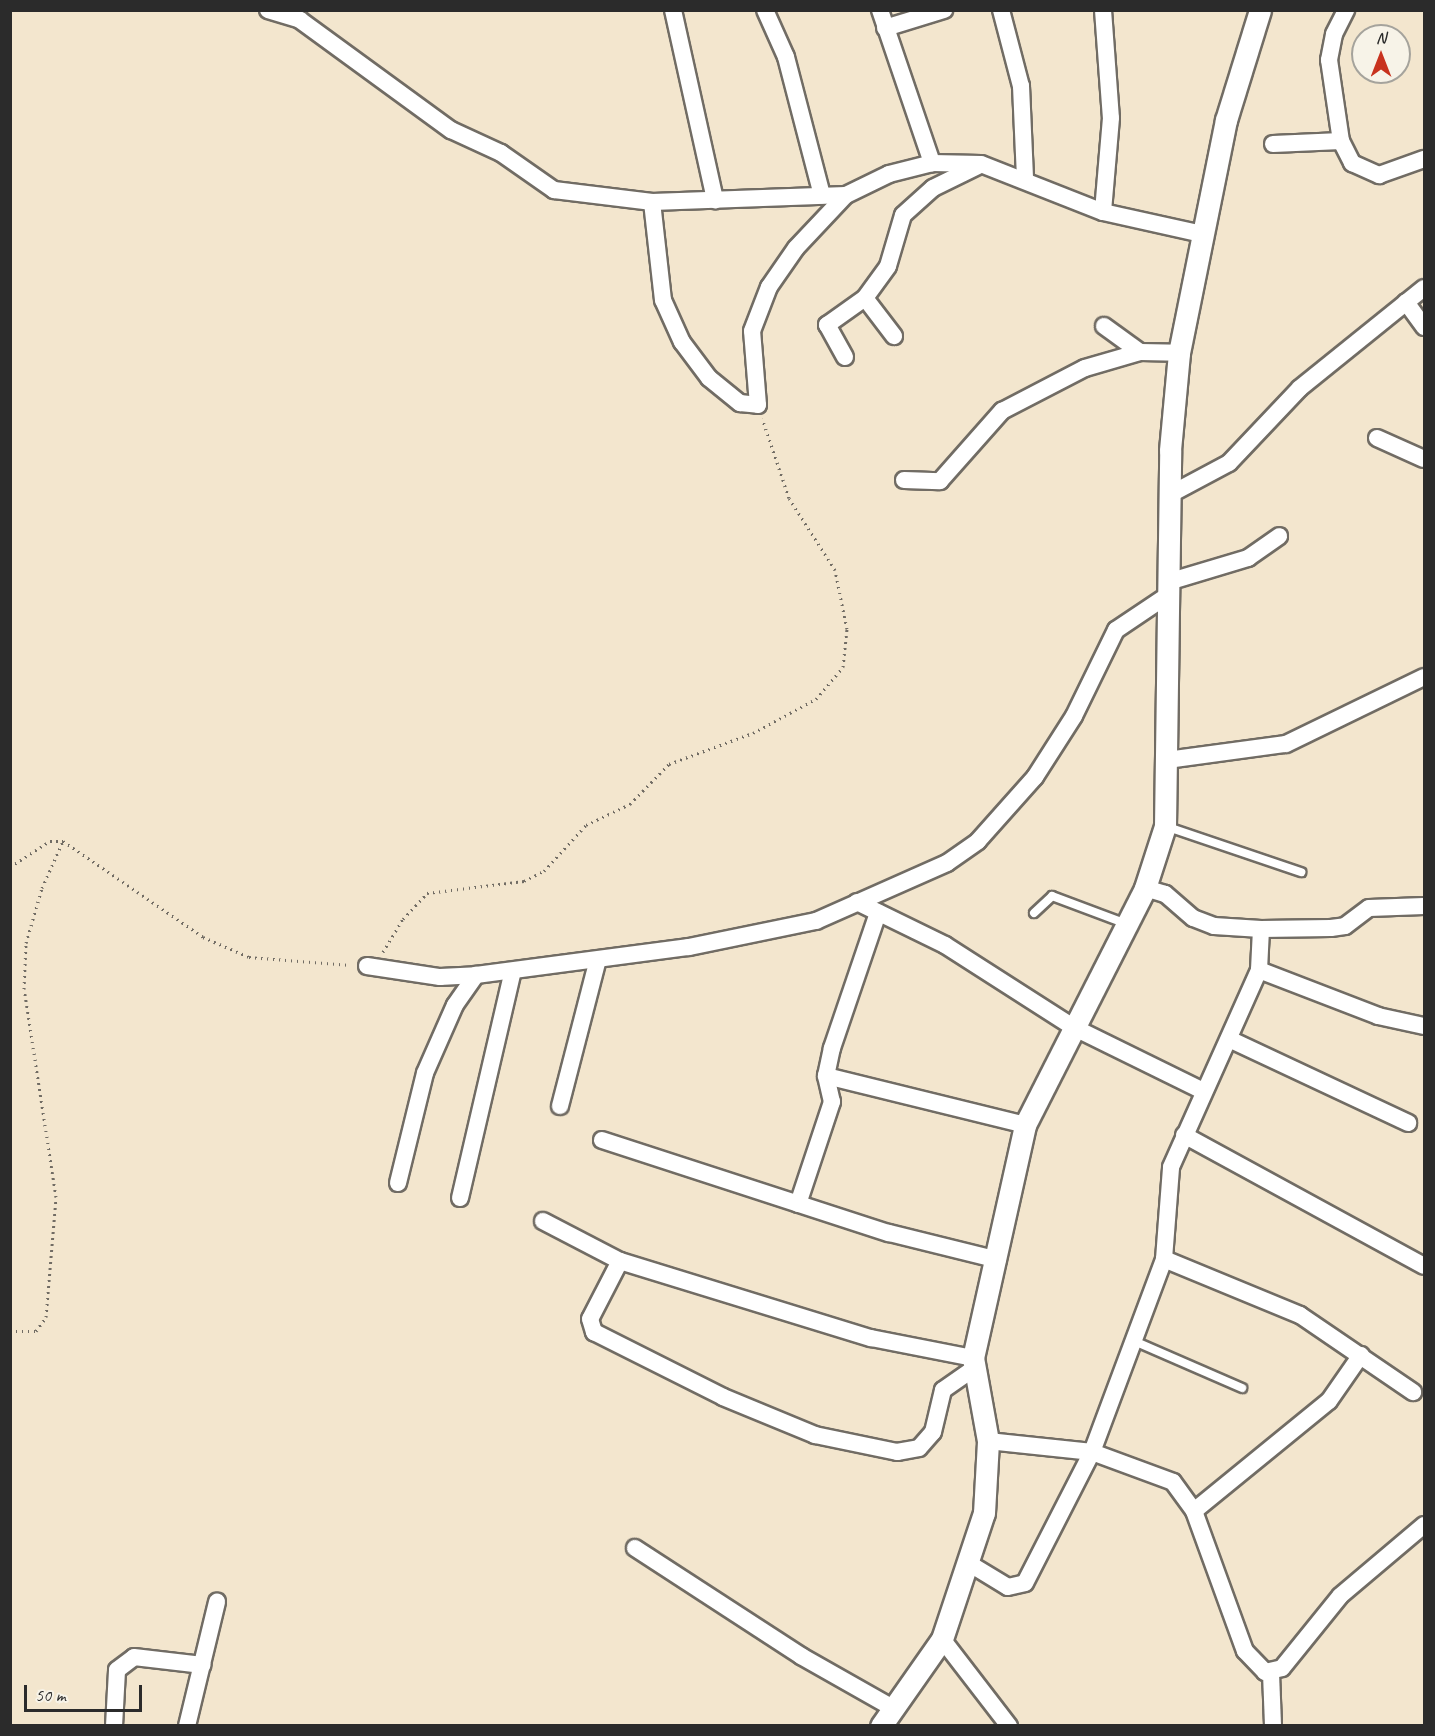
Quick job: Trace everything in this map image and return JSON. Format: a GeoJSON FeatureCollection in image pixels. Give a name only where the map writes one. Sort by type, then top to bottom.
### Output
{"type":"FeatureCollection","features":[{"type":"Feature","properties":{"kind":"street"},"geometry":{"type":"LineString","coordinates":[[268,10],[300,20],[451,130],[501,153],[534,181],[583,195],[652,202],[846,195],[932,163],[981,164],[1025,179],[1103,212],[1202,234]]}},
{"type":"Feature","properties":{"kind":"street"},"geometry":{"type":"LineString","coordinates":[[673,10],[715,200]]}},
{"type":"Feature","properties":{"kind":"street"},"geometry":{"type":"LineString","coordinates":[[765,10],[786,57],[822,195]]}},
{"type":"Feature","properties":{"kind":"street"},"geometry":{"type":"LineString","coordinates":[[880,10],[932,163]]}},
{"type":"Feature","properties":{"kind":"street"},"geometry":{"type":"LineString","coordinates":[[885,28],[944,10]]}},
{"type":"Feature","properties":{"kind":"street"},"geometry":{"type":"LineString","coordinates":[[1001,10],[1021,86],[1025,179]]}},
{"type":"Feature","properties":{"kind":"street"},"geometry":{"type":"LineString","coordinates":[[1103,10],[1111,118],[1103,212]]}},
{"type":"Feature","properties":{"kind":"street"},"geometry":{"type":"LineString","coordinates":[[634,1548],[801,1656],[885,1721],[942,1639],[970,1564],[984,1513],[988,1442],[973,1363],[998,1260],[1025,1125],[1124,923],[1145,888],[1165,826],[1169,495],[1179,353],[1226,120],[1260,10]]}},
{"type":"Feature","properties":{"kind":"street"},"geometry":{"type":"LineString","coordinates":[[1346,10],[1334,34],[1329,60],[1341,141],[1352,163],[1379,175],[1425,159]]}},
{"type":"Feature","properties":{"kind":"street"},"geometry":{"type":"LineString","coordinates":[[1273,144],[1341,141]]}},
{"type":"Feature","properties":{"kind":"street"},"geometry":{"type":"LineString","coordinates":[[845,357],[827,325],[865,298],[888,266],[903,215],[914,201],[981,164]]}},
{"type":"Feature","properties":{"kind":"street"},"geometry":{"type":"LineString","coordinates":[[652,202],[663,300],[682,342],[709,378],[740,403],[758,405],[752,331],[769,287],[796,248],[846,195]]}},
{"type":"Feature","properties":{"kind":"street"},"geometry":{"type":"LineString","coordinates":[[1169,495],[1229,463],[1300,388],[1425,288]]}},
{"type":"Feature","properties":{"kind":"street"},"geometry":{"type":"LineString","coordinates":[[865,298],[894,336]]}},
{"type":"Feature","properties":{"kind":"street"},"geometry":{"type":"LineString","coordinates":[[1406,302],[1425,327]]}},
{"type":"Feature","properties":{"kind":"street"},"geometry":{"type":"LineString","coordinates":[[1104,326],[1140,352]]}},
{"type":"Feature","properties":{"kind":"street"},"geometry":{"type":"LineString","coordinates":[[904,480],[940,481],[1002,411],[1085,368],[1140,352],[1179,353]]}},
{"type":"Feature","properties":{"kind":"street"},"geometry":{"type":"LineString","coordinates":[[1377,438],[1425,459]]}},
{"type":"Feature","properties":{"kind":"street"},"geometry":{"type":"LineString","coordinates":[[367,966],[440,977],[597,963],[797,927],[947,863],[978,841],[1035,777],[1074,716],[1116,630],[1168,588],[1248,558],[1280,536]]}},
{"type":"Feature","properties":{"kind":"street"},"geometry":{"type":"LineString","coordinates":[[1167,760],[1286,744],[1425,676]]}},
{"type":"Feature","properties":{"kind":"street"},"geometry":{"type":"LineString","coordinates":[[1145,888],[1165,894],[1193,918],[1214,926],[1261,929],[1331,928],[1345,926],[1369,908],[1425,906]]}},
{"type":"Feature","properties":{"kind":"street"},"geometry":{"type":"LineString","coordinates":[[857,902],[945,945],[1072,1027],[1203,1091]]}},
{"type":"Feature","properties":{"kind":"street"},"geometry":{"type":"LineString","coordinates":[[798,1204],[832,1102],[826,1076],[878,913]]}},
{"type":"Feature","properties":{"kind":"street"},"geometry":{"type":"LineString","coordinates":[[970,1564],[1008,1587],[1025,1583],[1092,1452],[1164,1259],[1167,1186],[1184,1135],[1259,970],[1261,929]]}},
{"type":"Feature","properties":{"kind":"street"},"geometry":{"type":"LineString","coordinates":[[560,1106],[597,963]]}},
{"type":"Feature","properties":{"kind":"street"},"geometry":{"type":"LineString","coordinates":[[1259,970],[1378,1016],[1425,1026]]}},
{"type":"Feature","properties":{"kind":"street"},"geometry":{"type":"LineString","coordinates":[[460,1198],[513,971]]}},
{"type":"Feature","properties":{"kind":"street"},"geometry":{"type":"LineString","coordinates":[[398,1183],[425,1073],[456,1005],[476,975]]}},
{"type":"Feature","properties":{"kind":"street"},"geometry":{"type":"LineString","coordinates":[[1229,1039],[1408,1123]]}},
{"type":"Feature","properties":{"kind":"street"},"geometry":{"type":"LineString","coordinates":[[826,1076],[1025,1125]]}},
{"type":"Feature","properties":{"kind":"street"},"geometry":{"type":"LineString","coordinates":[[1184,1135],[1425,1266]]}},
{"type":"Feature","properties":{"kind":"street"},"geometry":{"type":"LineString","coordinates":[[602,1140],[798,1204],[998,1260]]}},
{"type":"Feature","properties":{"kind":"street"},"geometry":{"type":"LineString","coordinates":[[543,1221],[620,1261],[871,1338],[973,1363]]}},
{"type":"Feature","properties":{"kind":"street"},"geometry":{"type":"LineString","coordinates":[[1164,1259],[1300,1315],[1413,1392]]}},
{"type":"Feature","properties":{"kind":"street"},"geometry":{"type":"LineString","coordinates":[[620,1261],[590,1318],[594,1332],[723,1397],[815,1435],[897,1452],[919,1448],[933,1432],[943,1390],[973,1363]]}},
{"type":"Feature","properties":{"kind":"street"},"geometry":{"type":"LineString","coordinates":[[1194,1511],[1329,1401],[1361,1355]]}},
{"type":"Feature","properties":{"kind":"street"},"geometry":{"type":"LineString","coordinates":[[988,1442],[1092,1452],[1166,1478],[1194,1511],[1245,1651],[1258,1669],[1271,1673]]}},
{"type":"Feature","properties":{"kind":"street"},"geometry":{"type":"LineString","coordinates":[[1271,1673],[1287,1662],[1340,1596],[1425,1525]]}},
{"type":"Feature","properties":{"kind":"street"},"geometry":{"type":"LineString","coordinates":[[187,1725],[218,1602]]}},
{"type":"Feature","properties":{"kind":"street"},"geometry":{"type":"LineString","coordinates":[[942,1639],[1009,1725]]}},
{"type":"Feature","properties":{"kind":"street"},"geometry":{"type":"LineString","coordinates":[[114,1725],[117,1670],[134,1657],[203,1665]]}},
{"type":"Feature","properties":{"kind":"street"},"geometry":{"type":"LineString","coordinates":[[1271,1673],[1273,1725]]}},
{"type":"Feature","properties":{"kind":"lane"},"geometry":{"type":"LineString","coordinates":[[1165,826],[1301,872]]}},
{"type":"Feature","properties":{"kind":"lane"},"geometry":{"type":"LineString","coordinates":[[1034,913],[1052,896],[1124,923]]}},
{"type":"Feature","properties":{"kind":"lane"},"geometry":{"type":"LineString","coordinates":[[1134,1341],[1242,1388]]}},
{"type":"Feature","properties":{"kind":"path"},"geometry":{"type":"LineString","coordinates":[[10,867],[50,841],[63,842],[161,912],[249,957],[367,966],[384,952],[403,918],[427,893],[524,881],[544,871],[586,825],[630,804],[669,764],[753,733],[816,699],[843,667],[848,629],[835,570],[789,498],[758,405]]}},
{"type":"Feature","properties":{"kind":"path"},"geometry":{"type":"LineString","coordinates":[[10,1331],[36,1330],[46,1317],[56,1197],[24,989],[26,943],[42,888],[63,842]]}}]}
